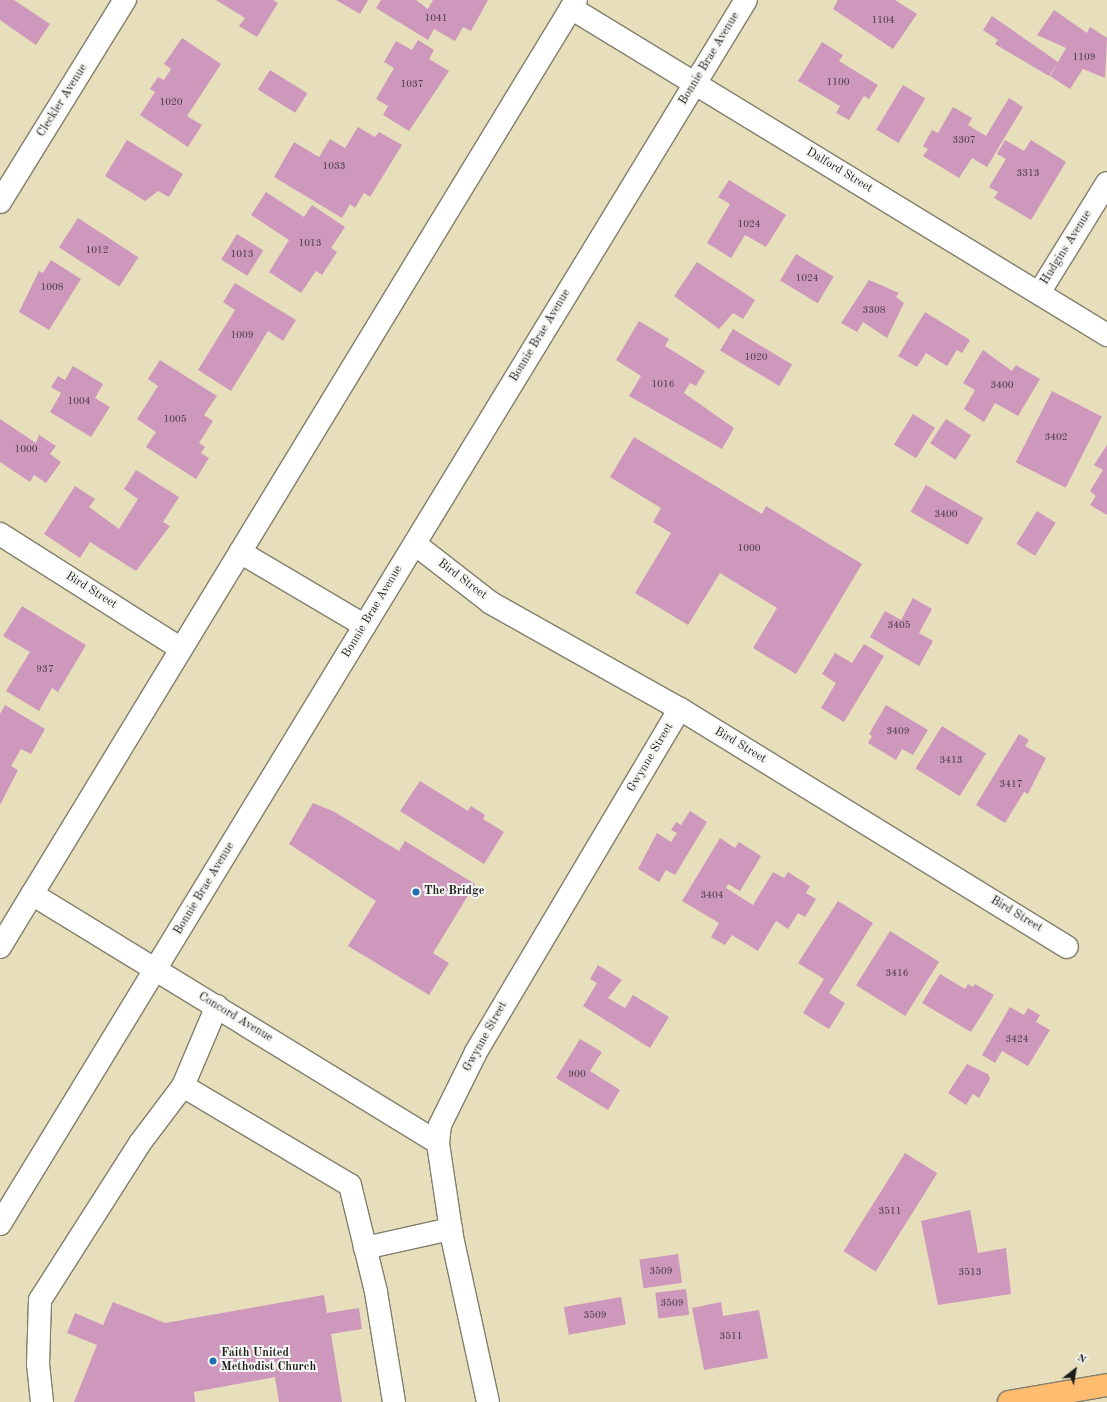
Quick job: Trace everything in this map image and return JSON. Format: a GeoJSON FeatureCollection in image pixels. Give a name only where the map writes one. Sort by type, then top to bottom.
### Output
{"type":"FeatureCollection","features":[{"type":"Feature","properties":{"kind":"main road"},"geometry":{"type":"LineString","coordinates":[[1009,1402],[1107,1385]]}},
{"type":"Feature","properties":{"kind":"street","name":"Cleckler Avenue"},"geometry":{"type":"LineString","coordinates":[[0,202],[125,0]]}},
{"type":"Feature","properties":{"kind":"street","name":"Bonnie Brae Avenue"},"geometry":{"type":"LineString","coordinates":[[0,1224],[746,0]]}},
{"type":"Feature","properties":{"kind":"street","name":"Dalford Street"},"geometry":{"type":"LineString","coordinates":[[573,4],[695,83],[1107,335]]}},
{"type":"Feature","properties":{"kind":"street"},"geometry":{"type":"LineString","coordinates":[[0,947],[573,4]]}},
{"type":"Feature","properties":{"kind":"street","name":"Hudgins Avenue"},"geometry":{"type":"LineString","coordinates":[[1039,293],[1107,182]]}},
{"type":"Feature","properties":{"kind":"street","name":"Bird Street"},"geometry":{"type":"LineString","coordinates":[[0,534],[181,649]]}},
{"type":"Feature","properties":{"kind":"street","name":"Bird Street"},"geometry":{"type":"LineString","coordinates":[[414,544],[491,603],[680,709],[1067,947]]}},
{"type":"Feature","properties":{"kind":"street"},"geometry":{"type":"LineString","coordinates":[[240,552],[364,626]]}},
{"type":"Feature","properties":{"kind":"street","name":"Gwynne Street"},"geometry":{"type":"LineString","coordinates":[[488,1402],[451,1229],[438,1142],[440,1125],[476,1052],[680,709]]}},
{"type":"Feature","properties":{"kind":"street","name":"Concord Avenue"},"geometry":{"type":"LineString","coordinates":[[32,894],[438,1142]]}},
{"type":"Feature","properties":{"kind":"street"},"geometry":{"type":"LineString","coordinates":[[42,1402],[38,1364],[40,1300],[140,1143],[183,1086],[217,1006]]}},
{"type":"Feature","properties":{"kind":"street"},"geometry":{"type":"LineString","coordinates":[[183,1086],[350,1185],[365,1248],[394,1402]]}},
{"type":"Feature","properties":{"kind":"street"},"geometry":{"type":"LineString","coordinates":[[365,1248],[451,1229]]}},
{"type":"Feature","properties":{"kind":"building"},"geometry":{"type":"Polygon","coordinates":[[[0,0],[14,0],[50,24],[36,45],[0,20],[0,0]]]}},
{"type":"Feature","properties":{"kind":"building"},"geometry":{"type":"Polygon","coordinates":[[[216,0],[273,0],[278,3],[257,37],[239,26],[245,18],[216,0]]]}},
{"type":"Feature","properties":{"kind":"building"},"geometry":{"type":"Polygon","coordinates":[[[336,0],[368,0],[360,14],[336,0]]]}},
{"type":"Feature","properties":{"kind":"building"},"geometry":{"type":"Polygon","coordinates":[[[381,0],[416,0],[428,9],[433,0],[488,0],[471,31],[463,27],[455,41],[434,29],[428,40],[376,8],[381,0]]]}},
{"type":"Feature","properties":{"kind":"building"},"geometry":{"type":"Polygon","coordinates":[[[838,0],[895,0],[917,14],[893,49],[833,9],[838,0]]]}},
{"type":"Feature","properties":{"kind":"building"},"geometry":{"type":"Polygon","coordinates":[[[1054,10],[1087,33],[1090,27],[1107,38],[1105,78],[1083,69],[1070,89],[1050,76],[1066,48],[1037,35],[1054,10]]]}},
{"type":"Feature","properties":{"kind":"building"},"geometry":{"type":"Polygon","coordinates":[[[992,16],[1058,62],[1049,76],[995,44],[998,40],[983,30],[992,16]]]}},
{"type":"Feature","properties":{"kind":"building"},"geometry":{"type":"Polygon","coordinates":[[[182,38],[221,64],[187,116],[202,125],[188,147],[140,115],[155,92],[150,89],[158,77],[164,80],[171,69],[164,64],[182,38]]]}},
{"type":"Feature","properties":{"kind":"building"},"geometry":{"type":"Polygon","coordinates":[[[418,40],[434,50],[429,59],[449,71],[409,131],[383,115],[388,106],[376,99],[394,68],[384,62],[396,41],[412,50],[418,40]]]}},
{"type":"Feature","properties":{"kind":"building"},"geometry":{"type":"Polygon","coordinates":[[[822,42],[843,55],[839,61],[878,85],[869,99],[864,96],[849,120],[836,113],[840,106],[798,81],[822,42]]]}},
{"type":"Feature","properties":{"kind":"building"},"geometry":{"type":"Polygon","coordinates":[[[270,70],[307,93],[295,113],[258,90],[270,70]]]}},
{"type":"Feature","properties":{"kind":"building"},"geometry":{"type":"Polygon","coordinates":[[[903,85],[925,98],[899,143],[876,130],[903,85]]]}},
{"type":"Feature","properties":{"kind":"building"},"geometry":{"type":"Polygon","coordinates":[[[1009,98],[1023,107],[987,167],[972,158],[959,178],[923,156],[928,149],[923,146],[932,130],[938,133],[953,107],[972,118],[968,125],[986,136],[1009,98]]]}},
{"type":"Feature","properties":{"kind":"building"},"geometry":{"type":"Polygon","coordinates":[[[358,127],[375,137],[379,132],[402,145],[370,197],[364,193],[355,208],[350,204],[342,218],[274,177],[294,142],[319,157],[330,139],[345,148],[358,127]]]}},
{"type":"Feature","properties":{"kind":"building"},"geometry":{"type":"Polygon","coordinates":[[[127,140],[183,174],[169,197],[158,191],[145,201],[105,176],[127,140]]]}},
{"type":"Feature","properties":{"kind":"building"},"geometry":{"type":"Polygon","coordinates":[[[1005,140],[1024,151],[1031,140],[1066,162],[1031,220],[994,198],[998,192],[989,187],[1006,159],[997,154],[1005,140]]]}},
{"type":"Feature","properties":{"kind":"building"},"geometry":{"type":"Polygon","coordinates":[[[729,180],[786,215],[766,247],[745,235],[731,258],[707,243],[730,204],[718,197],[729,180]]]}},
{"type":"Feature","properties":{"kind":"building"},"geometry":{"type":"Polygon","coordinates":[[[266,192],[304,217],[312,205],[345,227],[331,248],[337,252],[322,275],[316,271],[301,293],[269,272],[289,240],[251,215],[266,192]]]}},
{"type":"Feature","properties":{"kind":"building"},"geometry":{"type":"Polygon","coordinates":[[[78,218],[138,257],[119,287],[59,247],[78,218]]]}},
{"type":"Feature","properties":{"kind":"building"},"geometry":{"type":"Polygon","coordinates":[[[237,234],[263,250],[247,276],[221,259],[237,234]]]}},
{"type":"Feature","properties":{"kind":"building"},"geometry":{"type":"Polygon","coordinates":[[[796,254],[834,277],[818,303],[780,281],[796,254]]]}},
{"type":"Feature","properties":{"kind":"building"},"geometry":{"type":"Polygon","coordinates":[[[51,260],[81,279],[49,330],[19,312],[39,271],[43,273],[51,260]]]}},
{"type":"Feature","properties":{"kind":"building"},"geometry":{"type":"Polygon","coordinates":[[[697,262],[755,300],[743,319],[733,313],[719,329],[674,296],[697,262]]]}},
{"type":"Feature","properties":{"kind":"building"},"geometry":{"type":"Polygon","coordinates":[[[869,280],[899,293],[896,297],[904,303],[887,338],[863,322],[857,332],[841,323],[869,280]]]}},
{"type":"Feature","properties":{"kind":"building"},"geometry":{"type":"Polygon","coordinates":[[[235,283],[296,320],[283,341],[268,331],[231,391],[198,370],[235,310],[223,302],[235,283]]]}},
{"type":"Feature","properties":{"kind":"building"},"geometry":{"type":"Polygon","coordinates":[[[925,312],[970,340],[962,353],[957,350],[947,366],[926,353],[917,367],[898,356],[925,312]]]}},
{"type":"Feature","properties":{"kind":"building"},"geometry":{"type":"Polygon","coordinates":[[[639,321],[669,339],[665,346],[705,371],[696,386],[690,383],[684,393],[734,428],[722,449],[629,396],[641,376],[616,360],[639,321]]]}},
{"type":"Feature","properties":{"kind":"building"},"geometry":{"type":"Polygon","coordinates":[[[733,329],[792,365],[779,386],[720,350],[733,329]]]}},
{"type":"Feature","properties":{"kind":"building"},"geometry":{"type":"Polygon","coordinates":[[[983,350],[1012,371],[1016,365],[1040,379],[1018,416],[995,403],[984,422],[964,409],[975,390],[963,383],[983,350]]]}},
{"type":"Feature","properties":{"kind":"building"},"geometry":{"type":"Polygon","coordinates":[[[160,360],[217,396],[204,415],[213,421],[199,443],[205,447],[201,453],[209,458],[196,479],[146,447],[156,432],[137,419],[158,386],[148,379],[160,360]]]}},
{"type":"Feature","properties":{"kind":"building"},"geometry":{"type":"Polygon","coordinates":[[[73,366],[103,384],[95,398],[110,407],[91,437],[50,412],[61,393],[51,387],[58,376],[65,380],[73,366]]]}},
{"type":"Feature","properties":{"kind":"building"},"geometry":{"type":"Polygon","coordinates":[[[1052,391],[1102,416],[1066,488],[1016,462],[1052,391]]]}},
{"type":"Feature","properties":{"kind":"building"},"geometry":{"type":"Polygon","coordinates":[[[913,414],[935,428],[916,458],[894,445],[913,414]]]}},
{"type":"Feature","properties":{"kind":"building"},"geometry":{"type":"Polygon","coordinates":[[[0,419],[36,443],[39,435],[56,446],[50,454],[61,462],[46,483],[34,475],[30,482],[0,462],[0,419]]]}},
{"type":"Feature","properties":{"kind":"building"},"geometry":{"type":"Polygon","coordinates":[[[946,419],[971,435],[955,460],[930,443],[946,419]]]}},
{"type":"Feature","properties":{"kind":"building"},"geometry":{"type":"Polygon","coordinates":[[[634,437],[762,514],[766,506],[862,564],[796,674],[753,648],[777,608],[720,573],[688,625],[635,593],[671,533],[653,522],[661,508],[610,477],[634,437]]]}},
{"type":"Feature","properties":{"kind":"building"},"geometry":{"type":"Polygon","coordinates":[[[1107,445],[1107,515],[1090,505],[1096,496],[1090,491],[1103,470],[1094,465],[1107,445]]]}},
{"type":"Feature","properties":{"kind":"building"},"geometry":{"type":"Polygon","coordinates":[[[136,470],[179,497],[163,522],[170,526],[136,571],[90,542],[80,558],[44,534],[75,486],[95,499],[89,507],[119,529],[138,499],[124,489],[136,470]]]}},
{"type":"Feature","properties":{"kind":"building"},"geometry":{"type":"Polygon","coordinates":[[[926,485],[983,518],[968,545],[911,512],[926,485]]]}},
{"type":"Feature","properties":{"kind":"building"},"geometry":{"type":"Polygon","coordinates":[[[1037,511],[1056,523],[1035,556],[1016,544],[1037,511]]]}},
{"type":"Feature","properties":{"kind":"building"},"geometry":{"type":"Polygon","coordinates":[[[913,598],[932,609],[919,633],[933,641],[919,666],[870,637],[885,611],[901,620],[913,598]]]}},
{"type":"Feature","properties":{"kind":"building"},"geometry":{"type":"Polygon","coordinates":[[[22,606],[86,645],[58,692],[52,688],[39,711],[6,691],[30,652],[3,636],[22,606]]]}},
{"type":"Feature","properties":{"kind":"building"},"geometry":{"type":"Polygon","coordinates":[[[864,644],[884,656],[844,722],[821,708],[836,683],[822,674],[835,653],[852,663],[864,644]]]}},
{"type":"Feature","properties":{"kind":"building"},"geometry":{"type":"Polygon","coordinates":[[[5,705],[45,729],[31,754],[21,749],[11,766],[18,770],[0,805],[0,714],[5,705]]]}},
{"type":"Feature","properties":{"kind":"building"},"geometry":{"type":"Polygon","coordinates":[[[886,705],[928,730],[913,755],[902,749],[896,760],[868,743],[872,736],[869,734],[886,705]]]}},
{"type":"Feature","properties":{"kind":"building"},"geometry":{"type":"Polygon","coordinates":[[[942,726],[986,754],[960,796],[916,768],[942,726]]]}},
{"type":"Feature","properties":{"kind":"building"},"geometry":{"type":"Polygon","coordinates":[[[1019,734],[1029,740],[1025,746],[1046,758],[1028,794],[1024,792],[1005,823],[976,805],[1019,734]]]}},
{"type":"Feature","properties":{"kind":"building"},"geometry":{"type":"Polygon","coordinates":[[[420,781],[468,811],[471,806],[485,815],[483,819],[504,832],[484,864],[400,811],[420,781]]]}},
{"type":"Feature","properties":{"kind":"building","name":"The Bridge"},"geometry":{"type":"Polygon","coordinates":[[[313,803],[333,811],[399,851],[405,841],[475,884],[433,953],[449,963],[429,995],[348,946],[376,901],[289,844],[313,803]]]}},
{"type":"Feature","properties":{"kind":"building"},"geometry":{"type":"Polygon","coordinates":[[[690,811],[707,822],[675,875],[666,870],[659,882],[638,869],[657,833],[671,842],[677,833],[671,830],[676,822],[681,825],[690,811]]]}},
{"type":"Feature","properties":{"kind":"building"},"geometry":{"type":"Polygon","coordinates":[[[720,838],[735,848],[739,842],[761,856],[740,891],[728,884],[726,888],[753,905],[773,872],[784,878],[788,872],[810,886],[806,893],[816,899],[805,917],[798,913],[788,929],[776,921],[758,951],[732,935],[725,945],[711,937],[719,923],[682,901],[720,838]]]}},
{"type":"Feature","properties":{"kind":"building"},"geometry":{"type":"Polygon","coordinates":[[[838,901],[873,923],[829,993],[845,1003],[829,1029],[803,1013],[824,979],[798,963],[838,901]]]}},
{"type":"Feature","properties":{"kind":"building"},"geometry":{"type":"Polygon","coordinates":[[[890,931],[939,962],[905,1016],[856,985],[890,931]]]}},
{"type":"Feature","properties":{"kind":"building"},"geometry":{"type":"Polygon","coordinates":[[[598,965],[622,980],[608,998],[625,1008],[633,995],[669,1017],[650,1048],[583,1006],[597,983],[590,979],[598,965]]]}},
{"type":"Feature","properties":{"kind":"building"},"geometry":{"type":"Polygon","coordinates":[[[940,974],[965,989],[968,984],[973,987],[975,984],[994,995],[971,1032],[922,1003],[940,974]]]}},
{"type":"Feature","properties":{"kind":"building"},"geometry":{"type":"Polygon","coordinates":[[[1010,1007],[1024,1015],[1028,1008],[1040,1015],[1036,1022],[1050,1030],[1028,1066],[1002,1051],[995,1063],[982,1055],[1010,1007]]]}},
{"type":"Feature","properties":{"kind":"building"},"geometry":{"type":"Polygon","coordinates":[[[580,1039],[602,1052],[590,1071],[620,1090],[608,1110],[556,1078],[580,1039]]]}},
{"type":"Feature","properties":{"kind":"building"},"geometry":{"type":"Polygon","coordinates":[[[967,1064],[988,1074],[990,1079],[979,1098],[973,1094],[966,1105],[948,1093],[967,1064]]]}},
{"type":"Feature","properties":{"kind":"building"},"geometry":{"type":"Polygon","coordinates":[[[905,1153],[937,1173],[876,1272],[844,1251],[905,1153]]]}},
{"type":"Feature","properties":{"kind":"building"},"geometry":{"type":"Polygon","coordinates":[[[970,1210],[978,1253],[1006,1248],[1011,1294],[938,1305],[921,1221],[970,1210]]]}},
{"type":"Feature","properties":{"kind":"building"},"geometry":{"type":"Polygon","coordinates":[[[678,1254],[682,1283],[643,1288],[639,1259],[678,1254]]]}},
{"type":"Feature","properties":{"kind":"building"},"geometry":{"type":"Polygon","coordinates":[[[686,1289],[689,1315],[658,1319],[655,1293],[686,1289]]]}},
{"type":"Feature","properties":{"kind":"building","name":"Faith United Methodist Church"},"geometry":{"type":"Polygon","coordinates":[[[324,1295],[327,1313],[359,1308],[362,1329],[331,1334],[342,1402],[279,1402],[275,1377],[194,1392],[195,1402],[74,1402],[97,1345],[67,1333],[75,1313],[103,1325],[113,1302],[165,1323],[324,1295]]]}},
{"type":"Feature","properties":{"kind":"building"},"geometry":{"type":"Polygon","coordinates":[[[621,1297],[626,1325],[569,1335],[564,1307],[621,1297]]]}},
{"type":"Feature","properties":{"kind":"building"},"geometry":{"type":"Polygon","coordinates":[[[721,1302],[723,1316],[759,1310],[768,1358],[704,1370],[692,1308],[721,1302]]]}},
{"type":"Feature","properties":{"kind":"place","name":"The Bridge"},"geometry":{"type":"Point","coordinates":[416,892]}},
{"type":"Feature","properties":{"kind":"place","name":"Faith United Methodist Church"},"geometry":{"type":"Point","coordinates":[213,1361]}}]}
